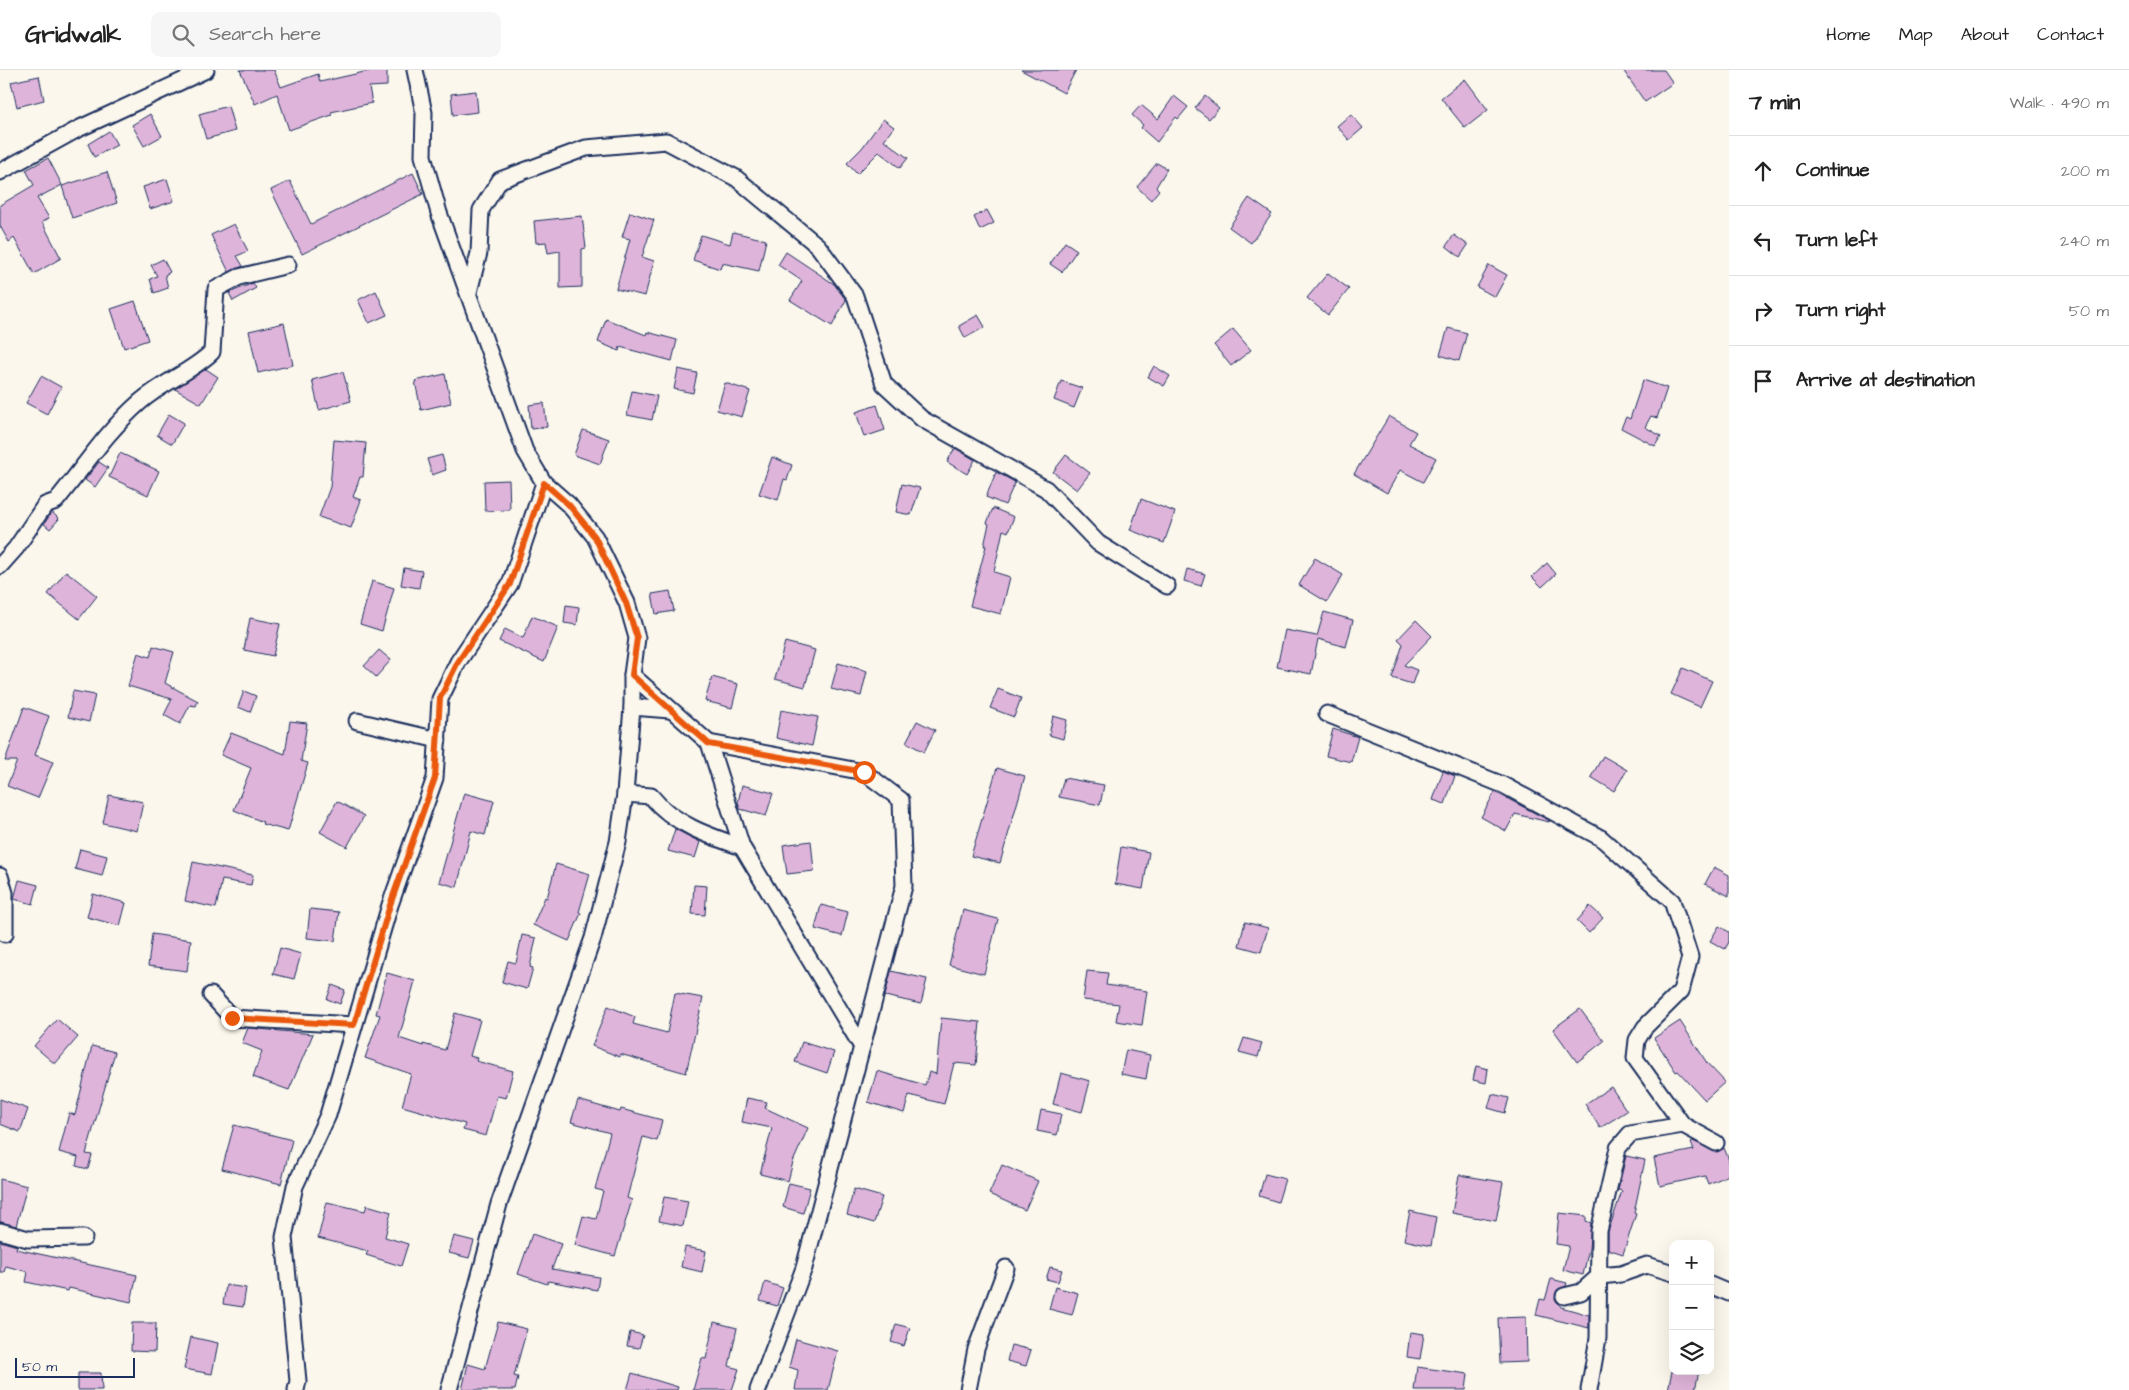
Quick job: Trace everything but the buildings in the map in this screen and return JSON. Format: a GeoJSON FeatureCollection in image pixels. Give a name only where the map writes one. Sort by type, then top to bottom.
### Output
{"type":"FeatureCollection","features":[{"type":"Feature","properties":{"kind":"street"},"geometry":{"type":"LineString","coordinates":[[0,172],[78,129],[206,70]]}},
{"type":"Feature","properties":{"kind":"street"},"geometry":{"type":"LineString","coordinates":[[415,70],[424,113],[423,156],[439,213],[525,451],[544,483],[569,505],[595,537],[626,603],[637,638],[632,675],[632,707],[625,794],[618,842],[592,938],[498,1204],[449,1390]]}},
{"type":"Feature","properties":{"kind":"street"},"geometry":{"type":"LineString","coordinates":[[469,292],[478,253],[481,210],[500,180],[586,148],[666,141],[736,178],[818,246],[855,296],[884,384],[922,419],[1046,489],[1098,543],[1167,586]]}},
{"type":"Feature","properties":{"kind":"street"},"geometry":{"type":"LineString","coordinates":[[0,566],[16,548],[45,505],[56,501],[108,433],[142,401],[197,366],[212,352],[216,289],[239,277],[288,265]]}},
{"type":"Feature","properties":{"kind":"street"},"geometry":{"type":"LineString","coordinates":[[296,1390],[298,1381],[284,1237],[295,1186],[328,1115],[390,905],[435,778],[440,698],[458,662],[510,584],[544,483]]}},
{"type":"Feature","properties":{"kind":"street"},"geometry":{"type":"LineString","coordinates":[[632,675],[709,744],[864,772],[901,800],[904,886],[804,1268],[758,1390]]}},
{"type":"Feature","properties":{"kind":"street"},"geometry":{"type":"LineString","coordinates":[[632,707],[670,710]]}},
{"type":"Feature","properties":{"kind":"street"},"geometry":{"type":"LineString","coordinates":[[1327,714],[1511,789],[1601,838],[1672,902],[1690,957],[1681,992],[1645,1027],[1637,1040],[1635,1058],[1683,1126],[1716,1143]]}},
{"type":"Feature","properties":{"kind":"street"},"geometry":{"type":"LineString","coordinates":[[357,721],[438,740]]}},
{"type":"Feature","properties":{"kind":"street"},"geometry":{"type":"LineString","coordinates":[[709,744],[742,847],[862,1046]]}},
{"type":"Feature","properties":{"kind":"street"},"geometry":{"type":"LineString","coordinates":[[625,794],[650,796],[662,810],[700,831],[742,847]]}},
{"type":"Feature","properties":{"kind":"street"},"geometry":{"type":"LineString","coordinates":[[0,876],[5,893],[5,934]]}},
{"type":"Feature","properties":{"kind":"street"},"geometry":{"type":"LineString","coordinates":[[211,995],[232,1018],[354,1025]]}},
{"type":"Feature","properties":{"kind":"street"},"geometry":{"type":"LineString","coordinates":[[1589,1390],[1598,1338],[1599,1231],[1618,1148],[1630,1134],[1683,1126]]}},
{"type":"Feature","properties":{"kind":"street"},"geometry":{"type":"LineString","coordinates":[[0,1231],[28,1239],[84,1238]]}},
{"type":"Feature","properties":{"kind":"street"},"geometry":{"type":"LineString","coordinates":[[1564,1296],[1581,1292],[1599,1276],[1621,1274],[1647,1265],[1669,1272]]}},
{"type":"Feature","properties":{"kind":"street"},"geometry":{"type":"LineString","coordinates":[[968,1390],[976,1349],[1006,1268]]}},
{"type":"Feature","properties":{"kind":"street"},"geometry":{"type":"LineString","coordinates":[[1714,1287],[1729,1293]]}},
{"type":"Feature","properties":{"kind":"route"},"geometry":{"type":"LineString","coordinates":[[232,1018],[354,1025],[390,905],[435,778],[440,698],[458,662],[510,584],[544,483],[569,505],[595,537],[626,603],[637,638],[632,675],[709,744],[864,772]]}}]}
